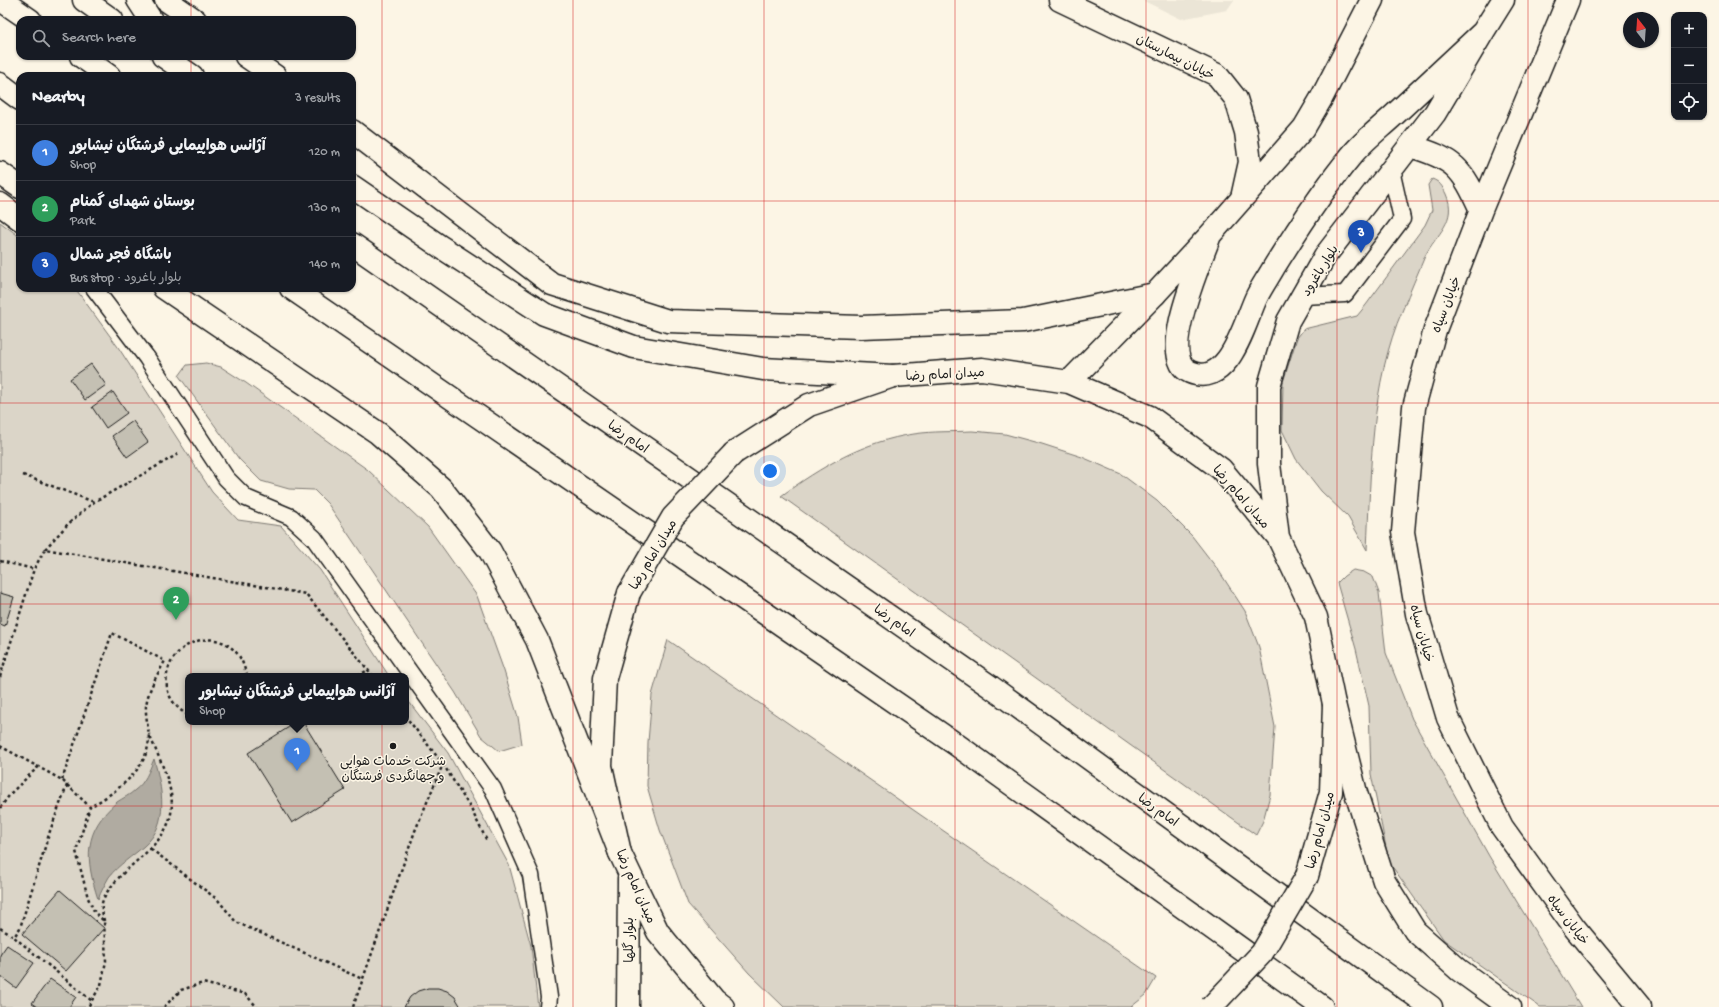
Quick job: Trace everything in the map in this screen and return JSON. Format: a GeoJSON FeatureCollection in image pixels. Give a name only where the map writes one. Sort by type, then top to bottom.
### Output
{"type":"FeatureCollection","features":[{"type":"Feature","properties":{"kind":"main road"},"geometry":{"type":"LineString","coordinates":[[1,0],[24,16]]}},
{"type":"Feature","properties":{"kind":"main road"},"geometry":{"type":"LineString","coordinates":[[84,0],[106,16]]}},
{"type":"Feature","properties":{"kind":"main road"},"geometry":{"type":"LineString","coordinates":[[138,0],[148,16]]}},
{"type":"Feature","properties":{"kind":"main road"},"geometry":{"type":"LineString","coordinates":[[166,0],[189,16]]}},
{"type":"Feature","properties":{"kind":"main road","name":"خیابان بیمارستان"},"geometry":{"type":"LineString","coordinates":[[1060,0],[1217,75],[1236,99],[1246,132],[1250,162],[1242,198]]}},
{"type":"Feature","properties":{"kind":"main road"},"geometry":{"type":"LineString","coordinates":[[1069,382],[1155,294],[1304,128],[1321,99],[1372,0]]}},
{"type":"Feature","properties":{"kind":"main road","name":"بلوار باغرود"},"geometry":{"type":"LineString","coordinates":[[1278,537],[1269,464],[1269,386],[1288,321],[1325,256],[1435,113],[1503,0]]}},
{"type":"Feature","properties":{"kind":"main road","name":"خیابان سپاه"},"geometry":{"type":"LineString","coordinates":[[1568,0],[1481,210],[1435,330],[1414,407],[1403,532],[1417,614],[1448,718],[1502,827],[1574,927],[1640,1007]]}},
{"type":"Feature","properties":{"kind":"main road"},"geometry":{"type":"LineString","coordinates":[[1210,234],[1183,309],[1177,343],[1180,360],[1188,371],[1202,375],[1214,372],[1229,358],[1246,324],[1257,296],[1298,228],[1351,155],[1483,32]]}},
{"type":"Feature","properties":{"kind":"main road"},"geometry":{"type":"LineString","coordinates":[[87,60],[103,72]]}},
{"type":"Feature","properties":{"kind":"main road"},"geometry":{"type":"LineString","coordinates":[[171,60],[183,67]]}},
{"type":"Feature","properties":{"kind":"main road"},"geometry":{"type":"LineString","coordinates":[[252,60],[269,72]]}},
{"type":"Feature","properties":{"kind":"main road"},"geometry":{"type":"LineString","coordinates":[[0,84],[16,96]]}},
{"type":"Feature","properties":{"kind":"main road"},"geometry":{"type":"LineString","coordinates":[[356,134],[552,284],[668,321],[861,327],[1023,321],[1155,294]]}},
{"type":"Feature","properties":{"kind":"main road"},"geometry":{"type":"LineString","coordinates":[[1410,146],[1431,152],[1448,160],[1462,174],[1481,210]]}},
{"type":"Feature","properties":{"kind":"main road"},"geometry":{"type":"LineString","coordinates":[[0,173],[16,184]]}},
{"type":"Feature","properties":{"kind":"main road"},"geometry":{"type":"LineString","coordinates":[[356,189],[440,247],[544,314],[634,347],[763,369],[893,376]]}},
{"type":"Feature","properties":{"kind":"main road"},"geometry":{"type":"LineString","coordinates":[[0,204],[16,216]]}},
{"type":"Feature","properties":{"kind":"main road","name":"امام رضا"},"geometry":{"type":"LineString","coordinates":[[356,247],[991,687],[1431,1007]]}},
{"type":"Feature","properties":{"kind":"main road"},"geometry":{"type":"LineString","coordinates":[[170,292],[378,433],[441,488],[490,551],[537,640],[620,853]]}},
{"type":"Feature","properties":{"kind":"main road"},"geometry":{"type":"LineString","coordinates":[[297,292],[957,745],[1322,1007]]}},
{"type":"Feature","properties":{"kind":"main road","name":"میدان امام رضا"},"geometry":{"type":"LineString","coordinates":[[723,1007],[714,1000],[658,932],[620,853],[601,766],[605,678],[629,593],[673,517],[734,453],[809,405],[893,376],[982,369],[1069,382],[1150,417],[1221,469],[1278,537],[1316,617],[1334,704],[1331,792],[1307,876],[1262,954],[1211,1007]]}},
{"type":"Feature","properties":{"kind":"main road"},"geometry":{"type":"LineString","coordinates":[[1334,704],[1356,793],[1384,882],[1415,931],[1459,970],[1510,1007]]}},
{"type":"Feature","properties":{"kind":"main road","name":"بلوار گلها"},"geometry":{"type":"LineString","coordinates":[[628,1007],[629,872]]}},
{"type":"Feature","properties":{"kind":"lane"},"geometry":{"type":"LineString","coordinates":[[1302,296],[1345,294],[1402,219],[1391,170]]}},
{"type":"Feature","properties":{"kind":"lane"},"geometry":{"type":"LineString","coordinates":[[97,292],[147,358],[226,478],[246,498],[291,517],[314,538],[493,789],[531,875],[549,997],[548,1007]]}},
{"type":"Feature","properties":{"kind":"path"},"geometry":{"type":"LineString","coordinates":[[0,677],[34,569],[45,549],[68,524],[94,502],[201,441]]}},
{"type":"Feature","properties":{"kind":"path"},"geometry":{"type":"LineString","coordinates":[[23,475],[94,502]]}},
{"type":"Feature","properties":{"kind":"path"},"geometry":{"type":"LineString","coordinates":[[45,549],[306,594],[370,673]]}},
{"type":"Feature","properties":{"kind":"path"},"geometry":{"type":"LineString","coordinates":[[0,561],[34,569]]}},
{"type":"Feature","properties":{"kind":"path"},"geometry":{"type":"LineString","coordinates":[[62,780],[112,633],[170,663]]}},
{"type":"Feature","properties":{"kind":"path"},"geometry":{"type":"LineString","coordinates":[[185,714],[173,703],[168,692],[166,679],[170,663],[174,655],[184,646],[197,640],[210,639],[224,643],[235,651],[243,663],[246,673]]}},
{"type":"Feature","properties":{"kind":"path"},"geometry":{"type":"LineString","coordinates":[[104,921],[95,913],[88,898],[76,851],[90,807],[106,798],[125,782],[141,764],[148,746],[146,706],[154,680],[165,661]]}},
{"type":"Feature","properties":{"kind":"path"},"geometry":{"type":"LineString","coordinates":[[363,673],[368,670]]}},
{"type":"Feature","properties":{"kind":"path"},"geometry":{"type":"LineString","coordinates":[[409,721],[443,764],[471,809],[489,844]]}},
{"type":"Feature","properties":{"kind":"path"},"geometry":{"type":"LineString","coordinates":[[88,1007],[101,985],[106,961],[102,904],[108,891],[125,870],[151,849],[164,834],[171,816],[171,795],[164,768],[148,731]]}},
{"type":"Feature","properties":{"kind":"path"},"geometry":{"type":"LineString","coordinates":[[0,746],[62,780],[90,807]]}},
{"type":"Feature","properties":{"kind":"path"},"geometry":{"type":"LineString","coordinates":[[354,1007],[362,980],[415,830],[443,764]]}},
{"type":"Feature","properties":{"kind":"path"},"geometry":{"type":"LineString","coordinates":[[0,808],[11,793],[38,767]]}},
{"type":"Feature","properties":{"kind":"path"},"geometry":{"type":"LineString","coordinates":[[14,937],[20,928],[50,831],[67,785]]}},
{"type":"Feature","properties":{"kind":"path"},"geometry":{"type":"LineString","coordinates":[[151,849],[218,900],[236,922],[362,980]]}},
{"type":"Feature","properties":{"kind":"path"},"geometry":{"type":"LineString","coordinates":[[0,928],[14,937],[92,1001]]}},
{"type":"Feature","properties":{"kind":"path"},"geometry":{"type":"LineString","coordinates":[[164,1007],[182,990],[203,983],[245,994],[257,1007]]}},
{"type":"Feature","properties":{"kind":"shaded area"},"geometry":{"type":"Polygon","coordinates":[[[1142,0],[1234,0],[1227,10],[1181,19],[1142,0]]]}},
{"type":"Feature","properties":{"kind":"shaded area"},"geometry":{"type":"Polygon","coordinates":[[[1432,179],[1439,183],[1445,191],[1449,204],[1448,220],[1425,256],[1392,338],[1384,367],[1378,397],[1371,458],[1367,550],[1348,517],[1321,491],[1296,459],[1282,430],[1283,382],[1297,338],[1304,329],[1357,316],[1425,225],[1432,210],[1428,185],[1432,179]]]}},
{"type":"Feature","properties":{"kind":"shaded area"},"geometry":{"type":"Polygon","coordinates":[[[0,222],[16,234],[16,292],[78,292],[118,347],[212,492],[238,520],[281,526],[320,570],[387,673],[185,673],[185,725],[409,725],[409,702],[448,753],[509,865],[531,946],[538,1007],[0,1007],[0,222]]]}},
{"type":"Feature","properties":{"kind":"shaded area"},"geometry":{"type":"Polygon","coordinates":[[[206,363],[221,367],[246,383],[368,470],[428,527],[477,596],[504,671],[518,717],[522,744],[499,751],[481,736],[455,692],[328,504],[314,490],[289,489],[261,481],[239,459],[179,376],[187,365],[206,363]]]}},
{"type":"Feature","properties":{"kind":"shaded area"},"geometry":{"type":"Polygon","coordinates":[[[972,431],[1005,434],[1042,444],[1082,457],[1121,474],[1157,501],[1192,536],[1219,571],[1245,611],[1259,647],[1275,727],[1270,795],[1263,821],[1256,835],[781,496],[827,465],[860,449],[896,437],[921,433],[972,431]]]}},
{"type":"Feature","properties":{"kind":"shaded area"},"geometry":{"type":"Polygon","coordinates":[[[1353,570],[1364,572],[1373,577],[1379,593],[1386,653],[1412,719],[1489,856],[1581,1007],[1540,1007],[1444,940],[1389,862],[1371,774],[1369,706],[1356,649],[1337,583],[1353,570]]]}},
{"type":"Feature","properties":{"kind":"shaded area"},"geometry":{"type":"Polygon","coordinates":[[[668,640],[1156,978],[1146,995],[1131,1007],[784,1007],[749,973],[688,904],[660,830],[647,786],[648,742],[652,695],[668,640]]]}},
{"type":"Feature","properties":{"kind":"shaded area"},"geometry":{"type":"Polygon","coordinates":[[[154,759],[162,805],[158,827],[144,846],[109,877],[98,899],[89,858],[93,835],[98,824],[106,813],[117,802],[141,784],[154,759]]]}},
{"type":"Feature","properties":{"kind":"building"},"geometry":{"type":"Polygon","coordinates":[[[91,364],[106,385],[85,400],[70,379],[91,364]]]}},
{"type":"Feature","properties":{"kind":"building"},"geometry":{"type":"Polygon","coordinates":[[[113,392],[127,413],[106,428],[92,407],[113,392]]]}},
{"type":"Feature","properties":{"kind":"building"},"geometry":{"type":"Polygon","coordinates":[[[133,421],[148,442],[127,457],[112,436],[133,421]]]}},
{"type":"Feature","properties":{"kind":"building"},"geometry":{"type":"Polygon","coordinates":[[[0,593],[14,597],[5,626],[0,624],[0,593]]]}},
{"type":"Feature","properties":{"kind":"building"},"geometry":{"type":"Polygon","coordinates":[[[292,725],[305,725],[345,790],[292,823],[248,753],[292,725]]]}},
{"type":"Feature","properties":{"kind":"building"},"geometry":{"type":"Polygon","coordinates":[[[60,890],[104,928],[66,971],[22,934],[60,890]]]}},
{"type":"Feature","properties":{"kind":"building"},"geometry":{"type":"Polygon","coordinates":[[[7,945],[34,963],[16,988],[0,976],[0,955],[7,945]]]}},
{"type":"Feature","properties":{"kind":"building"},"geometry":{"type":"Polygon","coordinates":[[[50,979],[76,997],[69,1007],[38,1007],[32,1003],[50,979]]]}},
{"type":"Feature","properties":{"kind":"building"},"geometry":{"type":"Polygon","coordinates":[[[428,988],[438,988],[447,991],[455,997],[461,1007],[404,1007],[410,997],[418,991],[428,988]]]}},
{"type":"Feature","properties":{"kind":"place","name":"باشگاه فجر شمال"},"geometry":{"type":"Point","coordinates":[1361,253]}},
{"type":"Feature","properties":{"kind":"place","name":"بوستان شهدای گمنام"},"geometry":{"type":"Point","coordinates":[176,620]}},
{"type":"Feature","properties":{"kind":"place","name":"شرکت خدمات هوایی و جهانگردی فرشتگان"},"geometry":{"type":"Point","coordinates":[393,746]}},
{"type":"Feature","properties":{"kind":"place","name":"آژانس هواپیمایی فرشتگان نیشابور"},"geometry":{"type":"Point","coordinates":[297,771]}}]}
